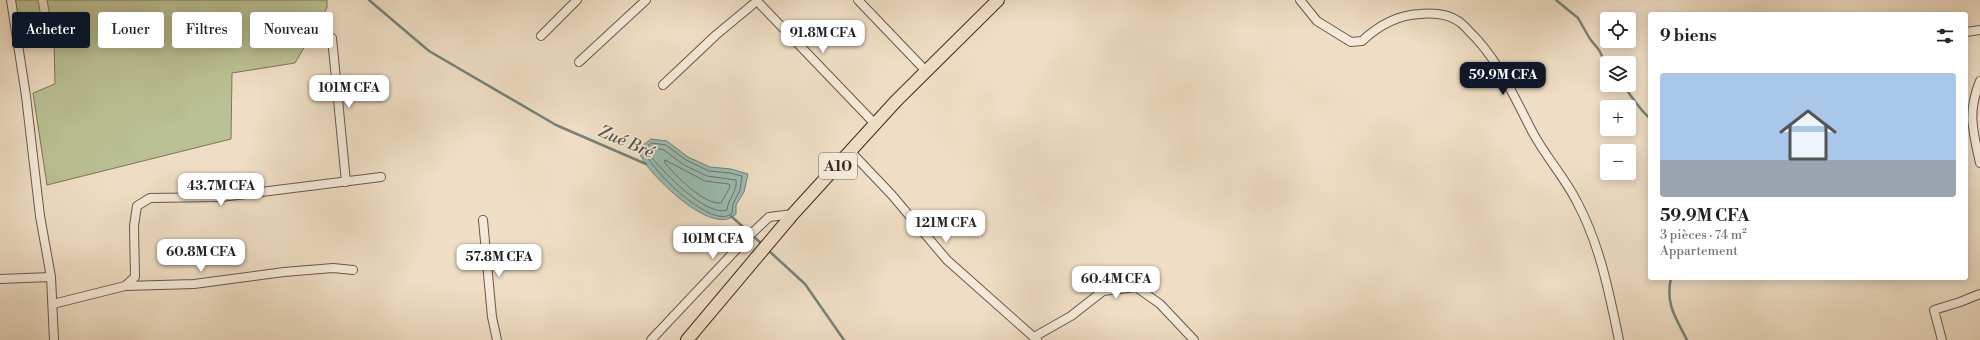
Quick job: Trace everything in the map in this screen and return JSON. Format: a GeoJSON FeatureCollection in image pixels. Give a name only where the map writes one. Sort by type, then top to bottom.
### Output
{"type":"FeatureCollection","features":[{"type":"Feature","properties":{"kind":"main road","name":"A10"},"geometry":{"type":"LineString","coordinates":[[687,340],[793,214],[875,124],[925,70],[998,0]]}},
{"type":"Feature","properties":{"kind":"street"},"geometry":{"type":"LineString","coordinates":[[11,0],[26,96],[40,216],[51,277],[54,340]]}},
{"type":"Feature","properties":{"kind":"street"},"geometry":{"type":"LineString","coordinates":[[541,36],[577,0]]}},
{"type":"Feature","properties":{"kind":"street"},"geometry":{"type":"LineString","coordinates":[[579,62],[646,0]]}},
{"type":"Feature","properties":{"kind":"street"},"geometry":{"type":"LineString","coordinates":[[860,0],[925,70]]}},
{"type":"Feature","properties":{"kind":"street"},"geometry":{"type":"LineString","coordinates":[[1300,0],[1317,21],[1351,42],[1362,41],[1371,32],[1388,22],[1409,14],[1434,13],[1458,21],[1476,37],[1500,69],[1534,135],[1577,201],[1593,234],[1607,279],[1619,340]]}},
{"type":"Feature","properties":{"kind":"street"},"geometry":{"type":"LineString","coordinates":[[663,85],[716,35],[757,1],[875,124]]}},
{"type":"Feature","properties":{"kind":"street"},"geometry":{"type":"LineString","coordinates":[[1968,32],[1980,30]]}},
{"type":"Feature","properties":{"kind":"street"},"geometry":{"type":"LineString","coordinates":[[333,48],[346,182]]}},
{"type":"Feature","properties":{"kind":"street"},"geometry":{"type":"LineString","coordinates":[[1980,81],[1975,94],[1972,127],[1980,163]]}},
{"type":"Feature","properties":{"kind":"street"},"geometry":{"type":"LineString","coordinates":[[851,152],[891,194],[947,260],[1035,338],[1071,316],[1103,291],[1136,287],[1160,304],[1194,340]]}},
{"type":"Feature","properties":{"kind":"street"},"geometry":{"type":"LineString","coordinates":[[125,286],[135,277],[134,226],[137,206],[150,198],[221,197],[381,177]]}},
{"type":"Feature","properties":{"kind":"street"},"geometry":{"type":"LineString","coordinates":[[651,340],[750,235],[769,217],[793,214]]}},
{"type":"Feature","properties":{"kind":"street"},"geometry":{"type":"LineString","coordinates":[[483,220],[492,317],[497,340]]}},
{"type":"Feature","properties":{"kind":"street"},"geometry":{"type":"LineString","coordinates":[[53,304],[125,286],[194,284],[284,272],[333,268],[353,270]]}},
{"type":"Feature","properties":{"kind":"street"},"geometry":{"type":"LineString","coordinates":[[0,279],[51,277]]}},
{"type":"Feature","properties":{"kind":"street"},"geometry":{"type":"LineString","coordinates":[[1942,340],[1934,310],[1980,294]]}},
{"type":"Feature","properties":{"kind":"green space"},"geometry":{"type":"Polygon","coordinates":[[[14,0],[38,0],[40,12],[16,12],[14,0]]]}},
{"type":"Feature","properties":{"kind":"green space"},"geometry":{"type":"Polygon","coordinates":[[[47,0],[327,0],[327,8],[325,12],[250,12],[250,48],[304,48],[295,63],[232,73],[231,139],[47,185],[33,93],[55,84],[54,48],[90,48],[90,12],[49,12],[47,0]]]}},
{"type":"Feature","properties":{"kind":"water"},"geometry":{"type":"Polygon","coordinates":[[[651,139],[667,141],[688,157],[710,167],[731,169],[748,174],[744,192],[736,205],[736,214],[726,219],[714,218],[701,213],[674,194],[652,172],[638,149],[651,139]]]}},
{"type":"Feature","properties":{"kind":"waterway","name":"Zué Bré"},"geometry":{"type":"LineString","coordinates":[[369,0],[429,51],[556,125],[646,164]]}},
{"type":"Feature","properties":{"kind":"waterway"},"geometry":{"type":"LineString","coordinates":[[1556,0],[1578,18],[1602,56]]}},
{"type":"Feature","properties":{"kind":"waterway"},"geometry":{"type":"LineString","coordinates":[[1628,92],[1648,117]]}},
{"type":"Feature","properties":{"kind":"waterway","name":"Zué Bré"},"geometry":{"type":"LineString","coordinates":[[731,216],[763,245]]}},
{"type":"Feature","properties":{"kind":"waterway","name":"Zué Bré"},"geometry":{"type":"LineString","coordinates":[[768,250],[805,284],[844,340]]}},
{"type":"Feature","properties":{"kind":"waterway"},"geometry":{"type":"LineString","coordinates":[[1671,280],[1669,296],[1676,318],[1687,340]]}}]}
